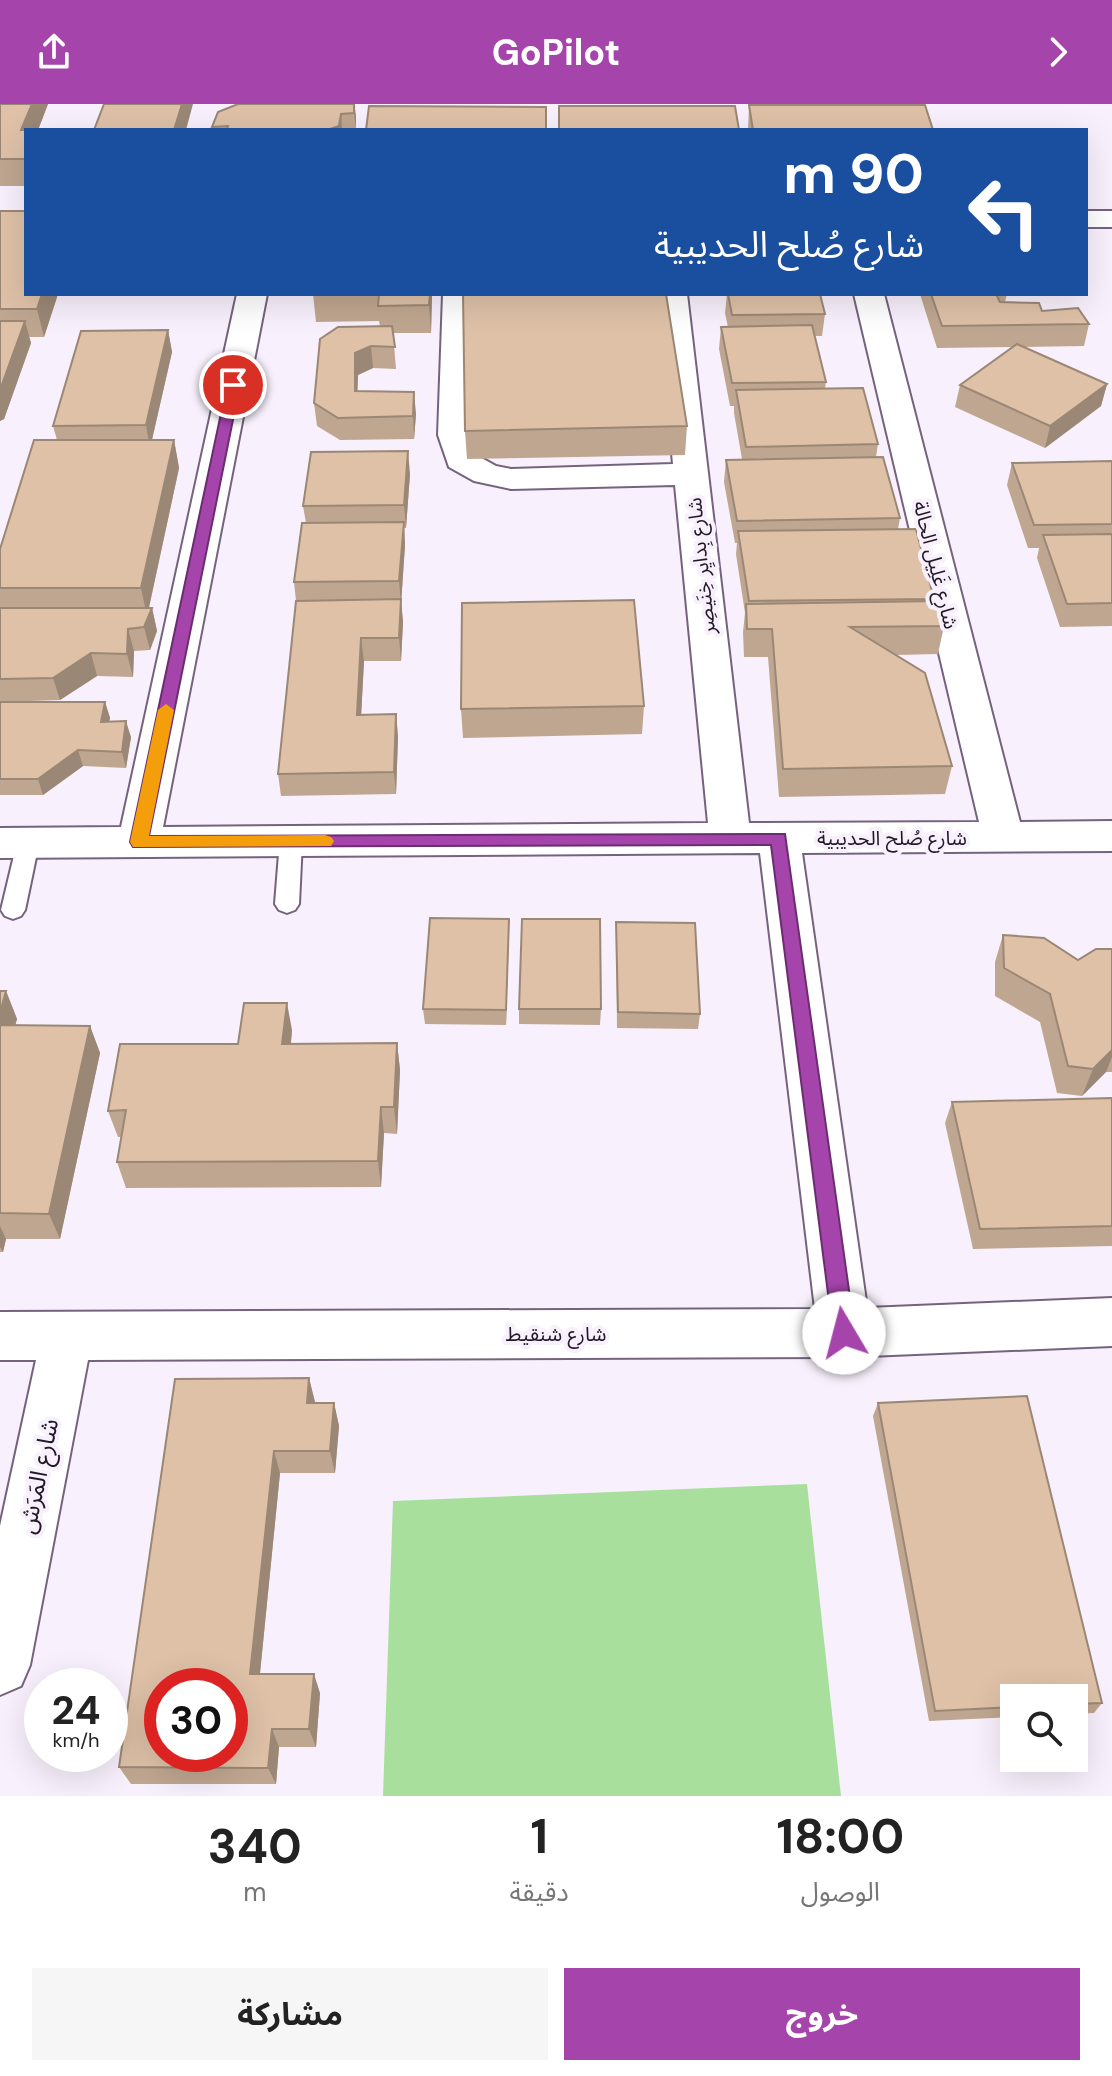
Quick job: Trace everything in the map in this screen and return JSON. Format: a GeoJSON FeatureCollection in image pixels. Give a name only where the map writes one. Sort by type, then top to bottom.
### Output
{"type":"FeatureCollection","features":[{"type":"Feature","properties":{"kind":"street"},"geometry":{"type":"LineString","coordinates":[[1088,219],[1112,219]]}},
{"type":"Feature","properties":{"kind":"street"},"geometry":{"type":"LineString","coordinates":[[139,842],[252,296]]}},
{"type":"Feature","properties":{"kind":"street"},"geometry":{"type":"LineString","coordinates":[[458,296],[454,435],[461,460],[486,474],[511,479],[691,474]]}},
{"type":"Feature","properties":{"kind":"street","name":"شارع بِدايِر خِنَيصِر"},"geometry":{"type":"LineString","coordinates":[[672,296],[730,839]]}},
{"type":"Feature","properties":{"kind":"street","name":"شارع غَلِيل الحالة"},"geometry":{"type":"LineString","coordinates":[[869,296],[1003,837]]}},
{"type":"Feature","properties":{"kind":"street","name":"شارع صُلح الحديبية"},"geometry":{"type":"LineString","coordinates":[[14,843],[1112,836]]}},
{"type":"Feature","properties":{"kind":"street"},"geometry":{"type":"LineString","coordinates":[[779,838],[844,1333]]}},
{"type":"Feature","properties":{"kind":"street","name":"شارع شنقيط"},"geometry":{"type":"LineString","coordinates":[[0,1336],[844,1333],[1112,1322]]}},
{"type":"Feature","properties":{"kind":"street","name":"شارع المَرَش"},"geometry":{"type":"LineString","coordinates":[[0,1665],[67,1335]]}},
{"type":"Feature","properties":{"kind":"lane"},"geometry":{"type":"LineString","coordinates":[[287,904],[291,841]]}},
{"type":"Feature","properties":{"kind":"lane"},"geometry":{"type":"LineString","coordinates":[[13,910],[14,843]]}},
{"type":"Feature","properties":{"kind":"green space"},"geometry":{"type":"Polygon","coordinates":[[[807,1484],[841,1796],[383,1796],[393,1501],[807,1484]]]}},
{"type":"Feature","properties":{"kind":"building"},"geometry":{"type":"Polygon","coordinates":[[[0,104],[32,104],[21,130],[24,130],[24,159],[0,159],[0,104]]]}},
{"type":"Feature","properties":{"kind":"building"},"geometry":{"type":"Polygon","coordinates":[[[104,104],[182,104],[175,128],[95,128],[104,104]]]}},
{"type":"Feature","properties":{"kind":"building"},"geometry":{"type":"Polygon","coordinates":[[[238,104],[354,104],[354,113],[341,114],[339,126],[333,128],[212,127],[218,112],[238,104]]]}},
{"type":"Feature","properties":{"kind":"building"},"geometry":{"type":"Polygon","coordinates":[[[749,105],[925,105],[932,128],[753,128],[749,105]]]}},
{"type":"Feature","properties":{"kind":"building"},"geometry":{"type":"Polygon","coordinates":[[[369,106],[546,107],[546,128],[366,128],[369,106]]]}},
{"type":"Feature","properties":{"kind":"building"},"geometry":{"type":"Polygon","coordinates":[[[559,106],[735,106],[739,128],[559,128],[559,106]]]}},
{"type":"Feature","properties":{"kind":"building"},"geometry":{"type":"Polygon","coordinates":[[[0,211],[24,211],[24,296],[41,296],[37,309],[0,309],[0,211]]]}},
{"type":"Feature","properties":{"kind":"building"},"geometry":{"type":"Polygon","coordinates":[[[379,296],[430,296],[429,305],[378,306],[379,296]]]}},
{"type":"Feature","properties":{"kind":"building"},"geometry":{"type":"Polygon","coordinates":[[[463,296],[666,296],[687,426],[465,431],[463,296]]]}},
{"type":"Feature","properties":{"kind":"building"},"geometry":{"type":"Polygon","coordinates":[[[728,296],[820,296],[825,314],[732,315],[728,296]]]}},
{"type":"Feature","properties":{"kind":"building"},"geometry":{"type":"Polygon","coordinates":[[[932,296],[997,296],[1000,302],[1039,303],[1042,311],[1078,308],[1089,324],[942,326],[932,296]]]}},
{"type":"Feature","properties":{"kind":"building"},"geometry":{"type":"Polygon","coordinates":[[[0,321],[25,321],[0,390],[0,321]]]}},
{"type":"Feature","properties":{"kind":"building"},"geometry":{"type":"Polygon","coordinates":[[[812,325],[826,382],[732,383],[721,327],[812,325]]]}},
{"type":"Feature","properties":{"kind":"building"},"geometry":{"type":"Polygon","coordinates":[[[392,326],[395,347],[371,346],[355,353],[355,391],[414,392],[413,416],[338,418],[314,403],[320,339],[338,327],[392,326]]]}},
{"type":"Feature","properties":{"kind":"building"},"geometry":{"type":"Polygon","coordinates":[[[168,330],[146,425],[53,426],[81,331],[168,330]]]}},
{"type":"Feature","properties":{"kind":"building"},"geometry":{"type":"Polygon","coordinates":[[[1017,344],[1107,384],[1050,426],[960,385],[1017,344]]]}},
{"type":"Feature","properties":{"kind":"building"},"geometry":{"type":"Polygon","coordinates":[[[863,388],[878,444],[746,447],[736,390],[863,388]]]}},
{"type":"Feature","properties":{"kind":"building"},"geometry":{"type":"Polygon","coordinates":[[[34,440],[174,440],[141,588],[0,588],[0,549],[34,440]]]}},
{"type":"Feature","properties":{"kind":"building"},"geometry":{"type":"Polygon","coordinates":[[[408,451],[404,505],[303,506],[311,452],[408,451]]]}},
{"type":"Feature","properties":{"kind":"building"},"geometry":{"type":"Polygon","coordinates":[[[883,457],[900,518],[737,521],[726,460],[883,457]]]}},
{"type":"Feature","properties":{"kind":"building"},"geometry":{"type":"Polygon","coordinates":[[[1112,461],[1112,524],[1034,525],[1012,463],[1112,461]]]}},
{"type":"Feature","properties":{"kind":"building"},"geometry":{"type":"Polygon","coordinates":[[[404,522],[399,581],[294,582],[302,523],[404,522]]]}},
{"type":"Feature","properties":{"kind":"building"},"geometry":{"type":"Polygon","coordinates":[[[916,529],[934,599],[749,601],[738,531],[916,529]]]}},
{"type":"Feature","properties":{"kind":"building"},"geometry":{"type":"Polygon","coordinates":[[[1112,534],[1112,603],[1067,604],[1043,535],[1112,534]]]}},
{"type":"Feature","properties":{"kind":"building"},"geometry":{"type":"Polygon","coordinates":[[[401,599],[399,638],[361,638],[357,715],[396,714],[394,772],[278,774],[296,601],[401,599]]]}},
{"type":"Feature","properties":{"kind":"building"},"geometry":{"type":"Polygon","coordinates":[[[634,600],[644,706],[461,709],[462,603],[634,600]]]}},
{"type":"Feature","properties":{"kind":"building"},"geometry":{"type":"Polygon","coordinates":[[[938,601],[944,626],[850,627],[925,673],[952,766],[783,769],[772,629],[747,629],[746,604],[938,601]]]}},
{"type":"Feature","properties":{"kind":"building"},"geometry":{"type":"Polygon","coordinates":[[[0,608],[152,608],[144,627],[128,629],[127,654],[91,653],[53,678],[0,679],[0,608]]]}},
{"type":"Feature","properties":{"kind":"building"},"geometry":{"type":"Polygon","coordinates":[[[0,702],[105,702],[101,722],[126,721],[122,752],[78,750],[38,779],[0,779],[0,702]]]}},
{"type":"Feature","properties":{"kind":"building"},"geometry":{"type":"Polygon","coordinates":[[[430,918],[509,919],[506,1010],[423,1009],[430,918]]]}},
{"type":"Feature","properties":{"kind":"building"},"geometry":{"type":"Polygon","coordinates":[[[522,919],[600,919],[601,1009],[519,1009],[522,919]]]}},
{"type":"Feature","properties":{"kind":"building"},"geometry":{"type":"Polygon","coordinates":[[[616,922],[695,923],[700,1014],[618,1012],[616,922]]]}},
{"type":"Feature","properties":{"kind":"building"},"geometry":{"type":"Polygon","coordinates":[[[1003,935],[1044,938],[1078,960],[1096,949],[1112,949],[1112,1050],[1093,1069],[1068,1066],[1050,994],[1004,968],[1003,935]]]}},
{"type":"Feature","properties":{"kind":"building"},"geometry":{"type":"Polygon","coordinates":[[[0,991],[6,991],[0,1013],[0,991]]]}},
{"type":"Feature","properties":{"kind":"building"},"geometry":{"type":"Polygon","coordinates":[[[244,1003],[287,1003],[282,1044],[397,1043],[394,1107],[381,1107],[378,1161],[117,1162],[126,1110],[108,1111],[120,1044],[238,1044],[244,1003]]]}},
{"type":"Feature","properties":{"kind":"building"},"geometry":{"type":"Polygon","coordinates":[[[0,1025],[90,1026],[49,1214],[0,1213],[0,1025]]]}},
{"type":"Feature","properties":{"kind":"building"},"geometry":{"type":"Polygon","coordinates":[[[1112,1098],[1112,1226],[980,1229],[952,1102],[1112,1098]]]}},
{"type":"Feature","properties":{"kind":"building"},"geometry":{"type":"Polygon","coordinates":[[[309,1378],[307,1403],[334,1403],[330,1451],[274,1451],[250,1674],[314,1674],[309,1729],[272,1729],[268,1768],[248,1768],[248,1668],[144,1668],[144,1767],[128,1767],[128,1705],[175,1379],[309,1378]]]}},
{"type":"Feature","properties":{"kind":"building"},"geometry":{"type":"Polygon","coordinates":[[[1027,1396],[1102,1703],[1088,1704],[1088,1684],[1000,1684],[1000,1708],[935,1711],[878,1403],[1027,1396]]]}},
{"type":"Feature","properties":{"kind":"slow traffic"},"geometry":{"type":"LineString","coordinates":[[166,710],[139,842],[325,841]]}},
{"type":"Feature","properties":{"kind":"route"},"geometry":{"type":"LineString","coordinates":[[233,385],[139,842],[779,838],[844,1333]]}}]}
